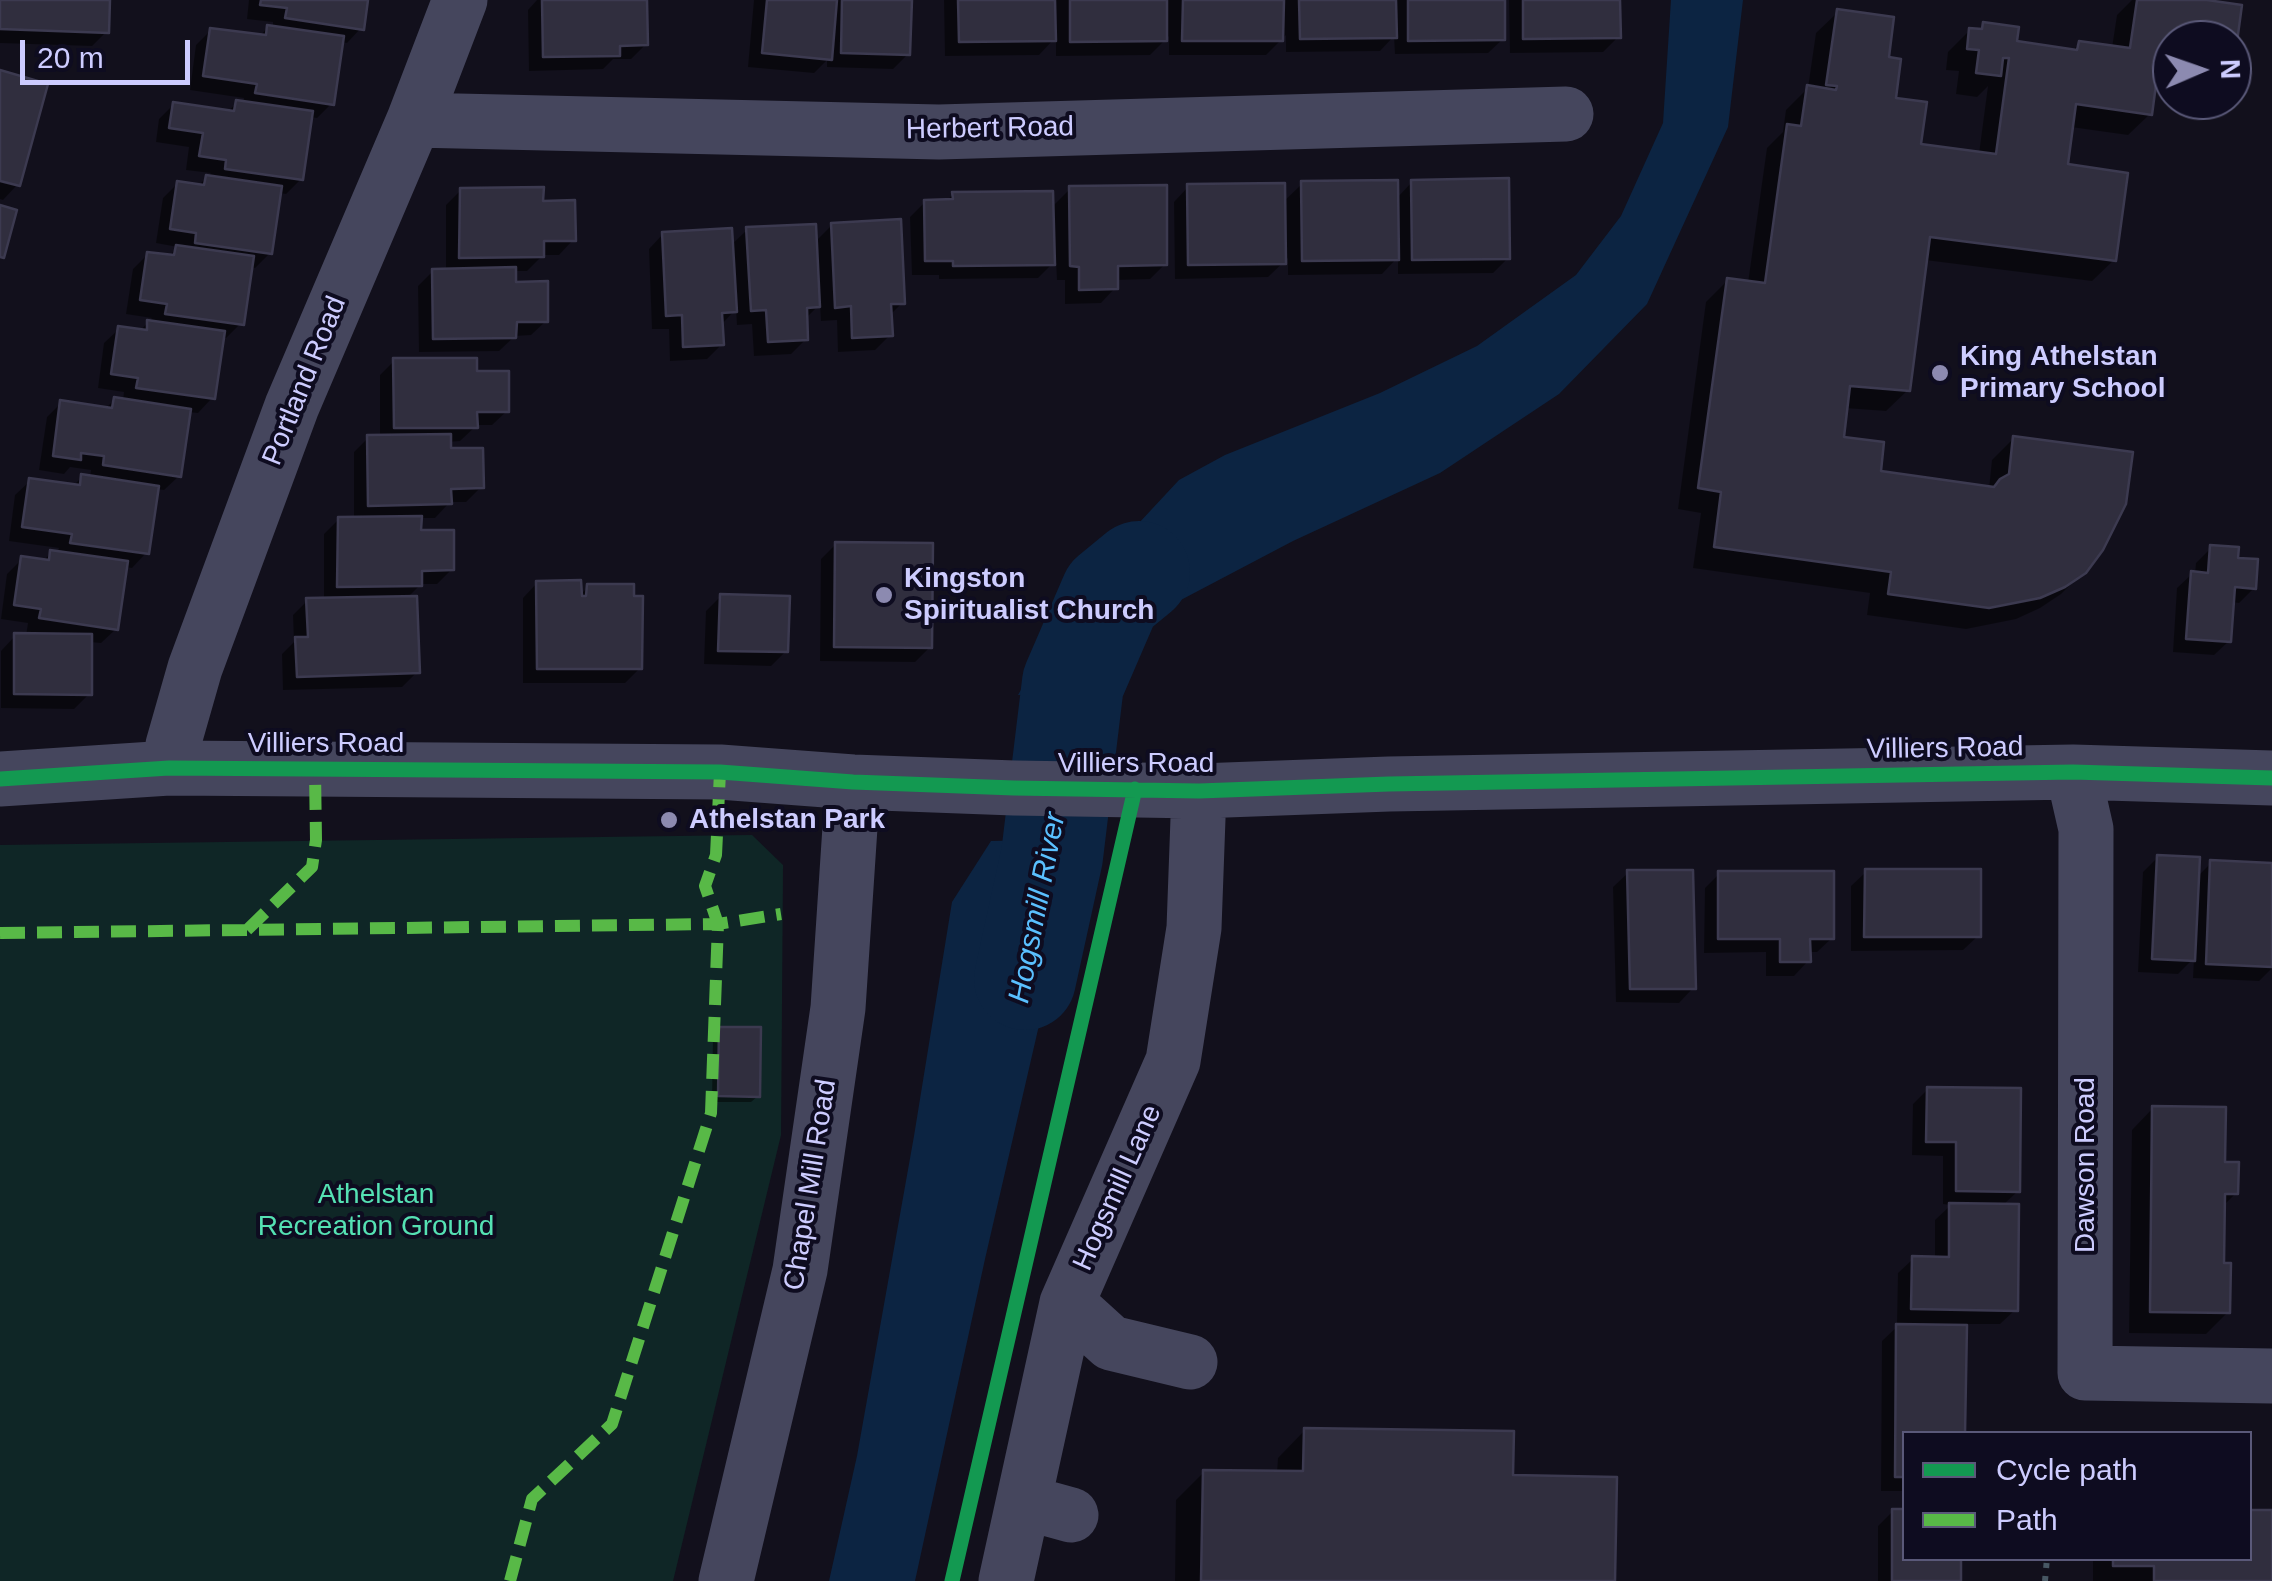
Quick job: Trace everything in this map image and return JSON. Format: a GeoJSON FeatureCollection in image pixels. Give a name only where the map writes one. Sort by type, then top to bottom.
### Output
{"type":"FeatureCollection","features":[{"type":"Feature","properties":{"kind":"street","name":"Portland Road"},"geometry":{"type":"LineString","coordinates":[[170,768],[196,668],[292,406],[414,120],[460,0]]}},
{"type":"Feature","properties":{"kind":"street","name":"Herbert Road"},"geometry":{"type":"LineString","coordinates":[[414,120],[939,132],[1566,114]]}},
{"type":"Feature","properties":{"kind":"street","name":"Villiers Road"},"geometry":{"type":"LineString","coordinates":[[0,779],[170,768],[720,772],[853,782],[1199,790],[2073,772],[2272,778]]}},
{"type":"Feature","properties":{"kind":"street","name":"Dawson Road"},"geometry":{"type":"LineString","coordinates":[[2073,772],[2086,829],[2086,1373],[2272,1376]]}},
{"type":"Feature","properties":{"kind":"street","name":"Chapel Mill Road"},"geometry":{"type":"LineString","coordinates":[[726,1581],[800,1270],[838,1008],[853,782]]}},
{"type":"Feature","properties":{"kind":"street","name":"Hogsmill Lane"},"geometry":{"type":"LineString","coordinates":[[1006,1581],[1048,1509],[1068,1304],[1173,1061],[1194,928],[1199,790]]}},
{"type":"Feature","properties":{"kind":"street"},"geometry":{"type":"LineString","coordinates":[[1068,1304],[1111,1343],[1190,1362]]}},
{"type":"Feature","properties":{"kind":"green space","name":"Athelstan Recreation Ground"},"geometry":{"type":"Polygon","coordinates":[[[752,835],[783,865],[781,1135],[673,1581],[0,1581],[0,845],[752,835]]]}},
{"type":"Feature","properties":{"kind":"water"},"geometry":{"type":"Polygon","coordinates":[[[1671,0],[1743,0],[1728,127],[1647,304],[1559,394],[1440,473],[1293,541],[1158,612],[1081,692],[1018,695],[1084,582],[1179,480],[1225,455],[1380,393],[1477,346],[1576,275],[1621,216],[1663,123],[1671,0]]]}},
{"type":"Feature","properties":{"kind":"water"},"geometry":{"type":"Polygon","coordinates":[[[1079,839],[915,1581],[829,1581],[857,1456],[952,902],[991,841],[1079,839]]]}},
{"type":"Feature","properties":{"kind":"building"},"geometry":{"type":"Polygon","coordinates":[[[0,0],[110,0],[109,33],[0,29],[0,0]]]}},
{"type":"Feature","properties":{"kind":"building"},"geometry":{"type":"Polygon","coordinates":[[[261,0],[368,0],[364,30],[285,18],[287,8],[260,5],[261,0]]]}},
{"type":"Feature","properties":{"kind":"building"},"geometry":{"type":"Polygon","coordinates":[[[542,0],[647,0],[648,45],[620,46],[620,56],[543,57],[542,0]]]}},
{"type":"Feature","properties":{"kind":"building"},"geometry":{"type":"Polygon","coordinates":[[[767,0],[837,0],[832,60],[762,53],[767,0]]]}},
{"type":"Feature","properties":{"kind":"building"},"geometry":{"type":"Polygon","coordinates":[[[842,0],[912,0],[910,55],[841,53],[842,0]]]}},
{"type":"Feature","properties":{"kind":"building"},"geometry":{"type":"Polygon","coordinates":[[[958,0],[1055,0],[1056,41],[959,42],[958,0]]]}},
{"type":"Feature","properties":{"kind":"building"},"geometry":{"type":"Polygon","coordinates":[[[1070,0],[1167,0],[1167,41],[1070,42],[1070,0]]]}},
{"type":"Feature","properties":{"kind":"building"},"geometry":{"type":"Polygon","coordinates":[[[1183,0],[1284,0],[1283,41],[1182,41],[1183,0]]]}},
{"type":"Feature","properties":{"kind":"building"},"geometry":{"type":"Polygon","coordinates":[[[1299,0],[1396,0],[1397,38],[1300,39],[1299,0]]]}},
{"type":"Feature","properties":{"kind":"building"},"geometry":{"type":"Polygon","coordinates":[[[1408,0],[1505,0],[1505,40],[1408,41],[1408,0]]]}},
{"type":"Feature","properties":{"kind":"building"},"geometry":{"type":"Polygon","coordinates":[[[1523,0],[1620,0],[1621,38],[1523,39],[1523,0]]]}},
{"type":"Feature","properties":{"kind":"building"},"geometry":{"type":"Polygon","coordinates":[[[2137,0],[2207,0],[2242,5],[2240,20],[2152,20],[2152,115],[2076,104],[2068,164],[2128,173],[2116,261],[1930,237],[1910,391],[1850,386],[1844,437],[1884,442],[1881,471],[1994,487],[2009,474],[2013,436],[2133,452],[2126,504],[2103,550],[2086,573],[2040,598],[1989,608],[1888,594],[1891,572],[1714,547],[1721,492],[1698,488],[1727,278],[1765,283],[1787,124],[1801,126],[1807,85],[1836,90],[1837,86],[1826,85],[1837,9],[1894,17],[1889,57],[1901,59],[1896,98],[1927,102],[1921,144],[1996,154],[2009,58],[2003,58],[2001,76],[1976,73],[1979,50],[1967,49],[1969,28],[1982,29],[1983,22],[2019,27],[2017,41],[2077,50],[2079,41],[2130,48],[2137,0]]]}},
{"type":"Feature","properties":{"kind":"building"},"geometry":{"type":"Polygon","coordinates":[[[267,25],[344,36],[334,105],[255,93],[257,84],[203,76],[210,28],[266,35],[267,25]]]}},
{"type":"Feature","properties":{"kind":"building"},"geometry":{"type":"Polygon","coordinates":[[[0,70],[48,84],[20,186],[0,181],[0,70]]]}},
{"type":"Feature","properties":{"kind":"building"},"geometry":{"type":"Polygon","coordinates":[[[236,100],[313,111],[303,180],[225,169],[226,160],[199,156],[203,133],[169,128],[173,102],[234,111],[236,100]]]}},
{"type":"Feature","properties":{"kind":"building"},"geometry":{"type":"Polygon","coordinates":[[[206,175],[282,186],[272,254],[195,243],[196,233],[170,229],[177,181],[204,185],[206,175]]]}},
{"type":"Feature","properties":{"kind":"building"},"geometry":{"type":"Polygon","coordinates":[[[1509,178],[1510,259],[1412,260],[1411,180],[1509,178]]]}},
{"type":"Feature","properties":{"kind":"building"},"geometry":{"type":"Polygon","coordinates":[[[1398,180],[1399,260],[1302,261],[1301,181],[1398,180]]]}},
{"type":"Feature","properties":{"kind":"building"},"geometry":{"type":"Polygon","coordinates":[[[1285,183],[1286,264],[1188,265],[1187,184],[1285,183]]]}},
{"type":"Feature","properties":{"kind":"building"},"geometry":{"type":"Polygon","coordinates":[[[1167,185],[1167,265],[1118,266],[1118,289],[1079,290],[1079,267],[1070,266],[1069,186],[1167,185]]]}},
{"type":"Feature","properties":{"kind":"building"},"geometry":{"type":"Polygon","coordinates":[[[544,187],[543,201],[575,200],[576,241],[544,241],[544,257],[459,258],[460,188],[544,187]]]}},
{"type":"Feature","properties":{"kind":"building"},"geometry":{"type":"Polygon","coordinates":[[[1053,191],[1055,265],[953,266],[953,261],[925,261],[924,200],[953,199],[952,192],[1053,191]]]}},
{"type":"Feature","properties":{"kind":"building"},"geometry":{"type":"Polygon","coordinates":[[[0,205],[17,210],[4,258],[0,257],[0,205]]]}},
{"type":"Feature","properties":{"kind":"building"},"geometry":{"type":"Polygon","coordinates":[[[901,219],[905,304],[891,304],[893,336],[852,338],[851,306],[835,308],[831,223],[901,219]]]}},
{"type":"Feature","properties":{"kind":"building"},"geometry":{"type":"Polygon","coordinates":[[[816,224],[820,307],[807,308],[808,340],[768,342],[766,310],[751,311],[746,227],[816,224]]]}},
{"type":"Feature","properties":{"kind":"building"},"geometry":{"type":"Polygon","coordinates":[[[732,228],[737,312],[722,313],[724,345],[683,347],[682,315],[666,316],[662,232],[732,228]]]}},
{"type":"Feature","properties":{"kind":"building"},"geometry":{"type":"Polygon","coordinates":[[[176,245],[254,256],[244,325],[165,314],[167,304],[140,300],[147,252],[174,255],[176,245]]]}},
{"type":"Feature","properties":{"kind":"building"},"geometry":{"type":"Polygon","coordinates":[[[516,267],[516,282],[548,281],[548,322],[517,322],[516,338],[433,339],[432,269],[516,267]]]}},
{"type":"Feature","properties":{"kind":"building"},"geometry":{"type":"Polygon","coordinates":[[[147,320],[225,331],[215,399],[136,388],[138,378],[111,374],[118,326],[147,330],[147,320]]]}},
{"type":"Feature","properties":{"kind":"building"},"geometry":{"type":"Polygon","coordinates":[[[393,358],[477,358],[477,371],[509,371],[509,412],[477,412],[478,428],[394,428],[393,358]]]}},
{"type":"Feature","properties":{"kind":"building"},"geometry":{"type":"Polygon","coordinates":[[[114,397],[191,409],[181,477],[103,465],[104,456],[81,453],[81,460],[53,456],[60,400],[112,408],[114,397]]]}},
{"type":"Feature","properties":{"kind":"building"},"geometry":{"type":"Polygon","coordinates":[[[451,434],[451,448],[483,448],[484,488],[451,489],[452,504],[368,506],[367,435],[451,434]]]}},
{"type":"Feature","properties":{"kind":"building"},"geometry":{"type":"Polygon","coordinates":[[[81,474],[159,486],[149,554],[70,543],[72,534],[22,527],[29,478],[80,485],[81,474]]]}},
{"type":"Feature","properties":{"kind":"building"},"geometry":{"type":"Polygon","coordinates":[[[422,516],[421,530],[454,530],[454,570],[422,571],[422,586],[337,587],[338,517],[422,516]]]}},
{"type":"Feature","properties":{"kind":"building","name":"Kingston Spiritualist Church"},"geometry":{"type":"Polygon","coordinates":[[[835,542],[933,543],[932,648],[834,647],[835,542]]]}},
{"type":"Feature","properties":{"kind":"building"},"geometry":{"type":"Polygon","coordinates":[[[2210,545],[2239,547],[2238,558],[2258,559],[2256,589],[2235,587],[2231,642],[2186,639],[2191,571],[2208,573],[2210,545]]]}},
{"type":"Feature","properties":{"kind":"building"},"geometry":{"type":"Polygon","coordinates":[[[50,550],[128,561],[118,630],[39,618],[41,609],[14,605],[21,556],[49,560],[50,550]]]}},
{"type":"Feature","properties":{"kind":"building"},"geometry":{"type":"Polygon","coordinates":[[[581,580],[582,596],[586,596],[587,584],[634,584],[634,596],[643,596],[642,669],[537,669],[536,581],[581,580]]]}},
{"type":"Feature","properties":{"kind":"building"},"geometry":{"type":"Polygon","coordinates":[[[720,594],[790,596],[788,652],[718,651],[720,594]]]}},
{"type":"Feature","properties":{"kind":"building"},"geometry":{"type":"Polygon","coordinates":[[[417,596],[420,673],[297,677],[295,637],[308,637],[306,598],[417,596]]]}},
{"type":"Feature","properties":{"kind":"building"},"geometry":{"type":"Polygon","coordinates":[[[14,633],[92,634],[92,695],[14,694],[14,633]]]}},
{"type":"Feature","properties":{"kind":"building"},"geometry":{"type":"Polygon","coordinates":[[[2157,855],[2200,857],[2195,961],[2152,959],[2157,855]]]}},
{"type":"Feature","properties":{"kind":"building"},"geometry":{"type":"Polygon","coordinates":[[[2210,860],[2272,863],[2272,967],[2206,964],[2210,860]]]}},
{"type":"Feature","properties":{"kind":"building"},"geometry":{"type":"Polygon","coordinates":[[[1865,869],[1981,869],[1981,937],[1864,937],[1865,869]]]}},
{"type":"Feature","properties":{"kind":"building"},"geometry":{"type":"Polygon","coordinates":[[[1627,870],[1693,870],[1696,989],[1630,989],[1627,870]]]}},
{"type":"Feature","properties":{"kind":"building"},"geometry":{"type":"Polygon","coordinates":[[[1718,871],[1834,871],[1834,939],[1810,939],[1811,962],[1780,962],[1780,939],[1718,939],[1718,871]]]}},
{"type":"Feature","properties":{"kind":"building"},"geometry":{"type":"Polygon","coordinates":[[[719,1027],[761,1027],[760,1097],[718,1096],[719,1027]]]}},
{"type":"Feature","properties":{"kind":"building"},"geometry":{"type":"Polygon","coordinates":[[[1927,1087],[2021,1088],[2020,1192],[1956,1191],[1956,1142],[1926,1142],[1927,1087]]]}},
{"type":"Feature","properties":{"kind":"building"},"geometry":{"type":"Polygon","coordinates":[[[2152,1106],[2226,1107],[2225,1162],[2239,1162],[2238,1194],[2225,1194],[2224,1263],[2231,1263],[2230,1313],[2150,1312],[2152,1106]]]}},
{"type":"Feature","properties":{"kind":"building"},"geometry":{"type":"Polygon","coordinates":[[[1949,1203],[2019,1204],[2018,1311],[1911,1309],[1912,1256],[1949,1257],[1949,1203]]]}},
{"type":"Feature","properties":{"kind":"building"},"geometry":{"type":"Polygon","coordinates":[[[1896,1324],[1967,1325],[1965,1431],[1902,1431],[1902,1477],[1895,1477],[1896,1324]]]}},
{"type":"Feature","properties":{"kind":"building"},"geometry":{"type":"Polygon","coordinates":[[[1304,1428],[1514,1431],[1513,1475],[1617,1477],[1615,1581],[1201,1581],[1203,1470],[1303,1471],[1304,1428]]]}},
{"type":"Feature","properties":{"kind":"building"},"geometry":{"type":"Polygon","coordinates":[[[1892,1509],[1902,1509],[1902,1561],[1961,1561],[1961,1581],[1892,1581],[1892,1509]]]}},
{"type":"Feature","properties":{"kind":"building"},"geometry":{"type":"Polygon","coordinates":[[[2252,1510],[2272,1510],[2272,1581],[2154,1581],[2154,1566],[2113,1566],[2113,1561],[2252,1561],[2252,1510]]]}},
{"type":"Feature","properties":{"kind":"waterway","name":"Hogsmill River"},"geometry":{"type":"LineString","coordinates":[[1025,979],[1052,856],[1073,683],[1111,595],[1139,572]]}},
{"type":"Feature","properties":{"kind":"marked path"},"geometry":{"type":"LineString","coordinates":[[247,930],[312,867],[316,840],[315,770]]}},
{"type":"Feature","properties":{"kind":"marked path"},"geometry":{"type":"LineString","coordinates":[[510,1581],[532,1499],[612,1424],[711,1113],[718,924],[705,886],[716,855],[720,772]]}},
{"type":"Feature","properties":{"kind":"marked path"},"geometry":{"type":"LineString","coordinates":[[0,933],[718,924],[781,914]]}},
{"type":"Feature","properties":{"kind":"cycle path"},"geometry":{"type":"LineString","coordinates":[[0,779],[169,768],[720,772],[853,782],[1199,791],[2073,772],[2272,778]]}},
{"type":"Feature","properties":{"kind":"cycle path"},"geometry":{"type":"LineString","coordinates":[[952,1581],[1135,789]]}},
{"type":"Feature","properties":{"kind":"place","name":"King Athelstan Primary School"},"geometry":{"type":"Point","coordinates":[1940,373]}},
{"type":"Feature","properties":{"kind":"place","name":"Kingston Spiritualist Church"},"geometry":{"type":"Point","coordinates":[884,595]}},
{"type":"Feature","properties":{"kind":"place","name":"Athelstan Park"},"geometry":{"type":"Point","coordinates":[669,820]}}]}
